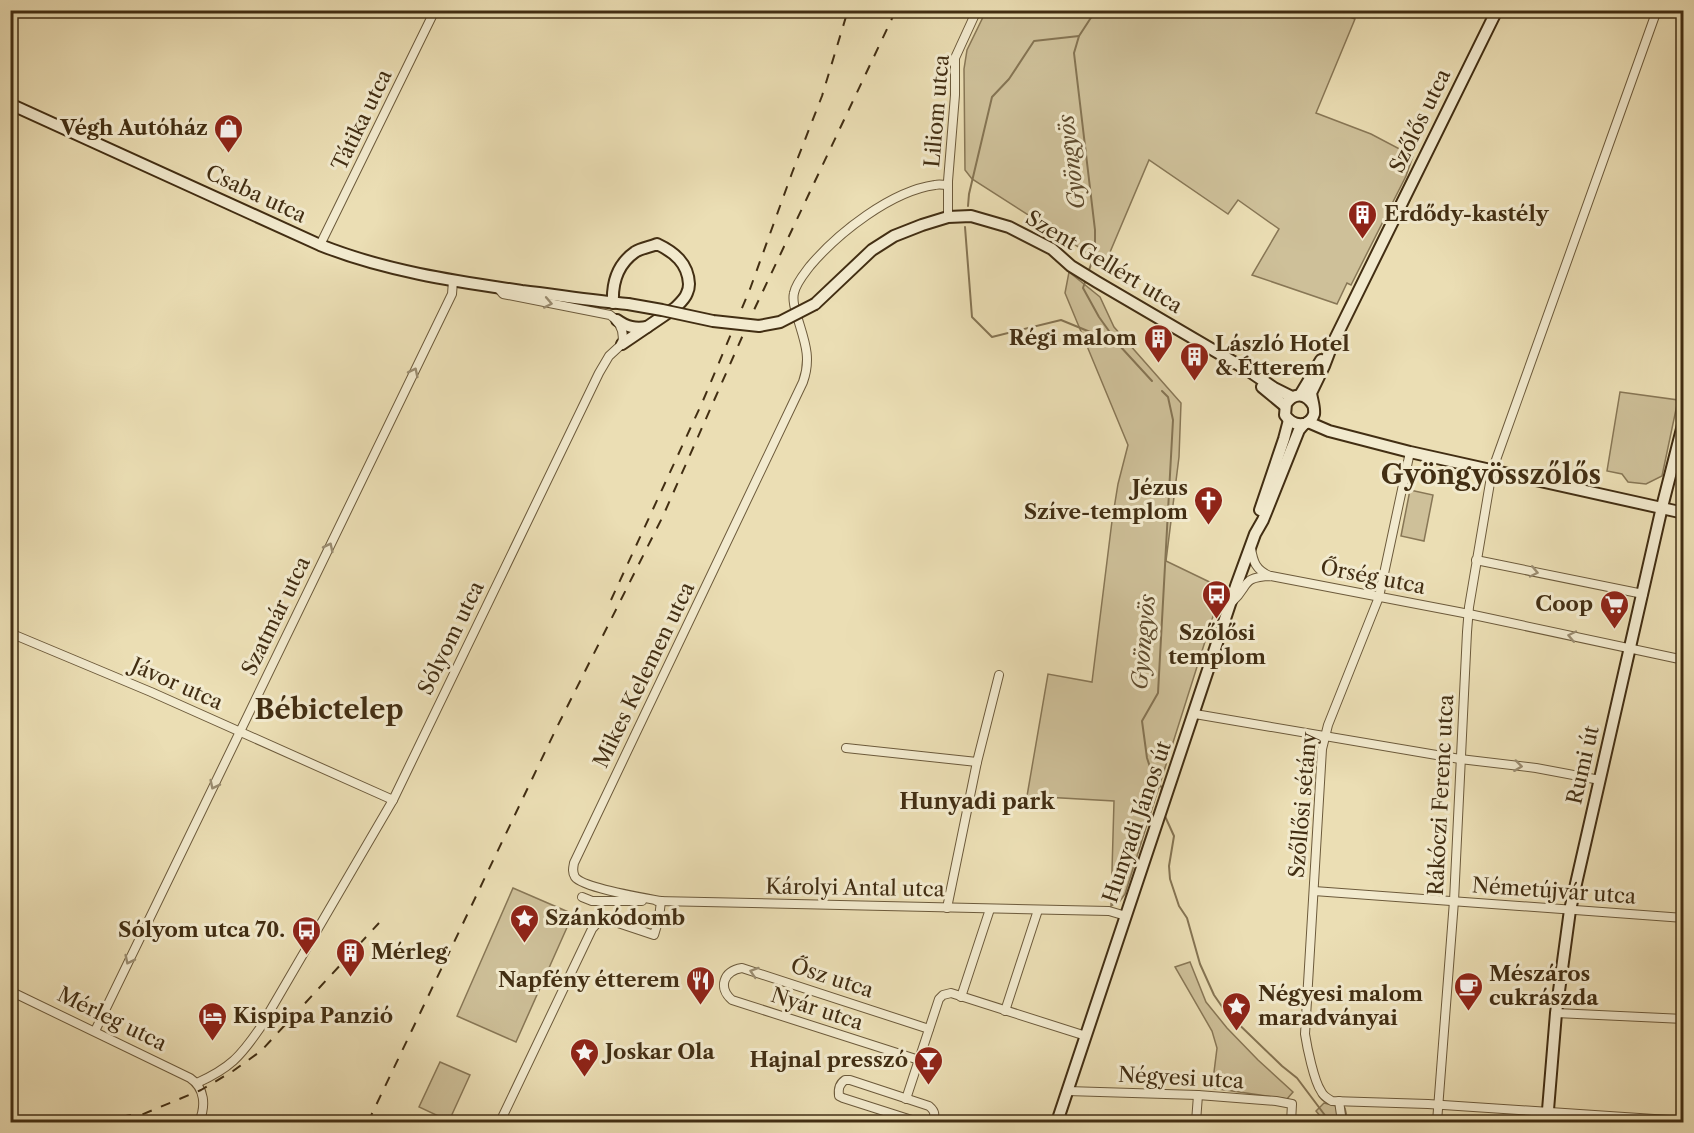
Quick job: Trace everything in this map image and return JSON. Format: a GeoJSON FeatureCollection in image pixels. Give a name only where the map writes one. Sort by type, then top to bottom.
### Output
{"type":"FeatureCollection","features":[{"type":"Feature","properties":{"kind":"street","name":"Tátika utca"},"geometry":{"type":"LineString","coordinates":[[320,245],[435,10]]}},
{"type":"Feature","properties":{"kind":"street","name":"Liliom utca"},"geometry":{"type":"LineString","coordinates":[[948,218],[955,58],[977,10]]}},
{"type":"Feature","properties":{"kind":"street","name":"Szőlős utca"},"geometry":{"type":"LineString","coordinates":[[1314,407],[1311,393],[1332,345],[1497,10]]}},
{"type":"Feature","properties":{"kind":"street","name":"Rákóczi Ferenc utca"},"geometry":{"type":"LineString","coordinates":[[1437,1122],[1454,902],[1469,614],[1492,471],[1657,10]]}},
{"type":"Feature","properties":{"kind":"street","name":"Csaba utca"},"geometry":{"type":"LineString","coordinates":[[10,104],[320,245],[369,263],[453,281],[628,304],[713,321],[767,325]]}},
{"type":"Feature","properties":{"kind":"street","name":"Mikes Kelemen utca"},"geometry":{"type":"LineString","coordinates":[[661,901],[588,885],[576,879],[573,872],[574,863],[804,382],[807,355],[794,306],[793,295],[796,286],[831,243],[859,220],[888,202],[914,190],[933,185],[948,185]]}},
{"type":"Feature","properties":{"kind":"street","name":"Szent Gellért utca"},"geometry":{"type":"LineString","coordinates":[[767,325],[788,319],[815,304],[865,256],[884,242],[909,230],[948,218],[971,216],[1009,227],[1052,249],[1097,282],[1274,388],[1296,396]]}},
{"type":"Feature","properties":{"kind":"street"},"geometry":{"type":"LineString","coordinates":[[612,303],[617,274],[623,262],[636,251],[657,244],[677,256],[684,265],[689,291],[675,308],[622,344]]}},
{"type":"Feature","properties":{"kind":"street","name":"Szatmár utca"},"geometry":{"type":"LineString","coordinates":[[95,1031],[452,294],[453,281]]}},
{"type":"Feature","properties":{"kind":"street","name":"Csaba utca"},"geometry":{"type":"LineString","coordinates":[[497,287],[503,294],[610,315],[617,320]]}},
{"type":"Feature","properties":{"kind":"street"},"geometry":{"type":"LineString","coordinates":[[617,320],[636,329],[648,327]]}},
{"type":"Feature","properties":{"kind":"street"},"geometry":{"type":"LineString","coordinates":[[617,320],[623,332],[622,344]]}},
{"type":"Feature","properties":{"kind":"street","name":"Sólyom utca"},"geometry":{"type":"LineString","coordinates":[[197,1083],[231,1064],[249,1045],[393,800],[599,373],[609,356],[622,344]]}},
{"type":"Feature","properties":{"kind":"street","name":"Szőlős utca"},"geometry":{"type":"LineString","coordinates":[[1296,396],[1332,345]]}},
{"type":"Feature","properties":{"kind":"street","name":"Szent Gellért utca"},"geometry":{"type":"LineString","coordinates":[[1232,362],[1285,406]]}},
{"type":"Feature","properties":{"kind":"street"},"geometry":{"type":"LineString","coordinates":[[1368,440],[1332,425],[1307,397],[1296,396],[1287,401],[1285,412],[1288,420],[1296,424],[1306,423],[1410,452],[1683,513]]}},
{"type":"Feature","properties":{"kind":"street"},"geometry":{"type":"LineString","coordinates":[[1306,423],[1312,417],[1314,407]]}},
{"type":"Feature","properties":{"kind":"street","name":"Hunyadi János út"},"geometry":{"type":"LineString","coordinates":[[1057,1122],[1255,534],[1258,515],[1284,439],[1288,420]]}},
{"type":"Feature","properties":{"kind":"street","name":"Rumi út"},"geometry":{"type":"LineString","coordinates":[[1547,1117],[1556,1012],[1570,910],[1683,421]]}},
{"type":"Feature","properties":{"kind":"street","name":"Hunyadi János út"},"geometry":{"type":"LineString","coordinates":[[1255,534],[1263,520],[1299,430],[1306,423]]}},
{"type":"Feature","properties":{"kind":"street","name":"Szőllősi sétány"},"geometry":{"type":"LineString","coordinates":[[1339,1101],[1326,1098],[1319,1088],[1305,1034],[1322,749],[1324,736],[1379,597],[1410,452]]}},
{"type":"Feature","properties":{"kind":"street"},"geometry":{"type":"LineString","coordinates":[[1251,546],[1258,569],[1271,576]]}},
{"type":"Feature","properties":{"kind":"street"},"geometry":{"type":"LineString","coordinates":[[1476,560],[1643,594]]}},
{"type":"Feature","properties":{"kind":"street"},"geometry":{"type":"LineString","coordinates":[[1230,604],[1239,596],[1251,578],[1271,576]]}},
{"type":"Feature","properties":{"kind":"street","name":"Őrség utca"},"geometry":{"type":"LineString","coordinates":[[1271,576],[1469,614],[1683,660]]}},
{"type":"Feature","properties":{"kind":"street","name":"Jávor utca"},"geometry":{"type":"LineString","coordinates":[[10,633],[151,692],[393,800]]}},
{"type":"Feature","properties":{"kind":"street"},"geometry":{"type":"LineString","coordinates":[[947,908],[977,762],[999,675]]}},
{"type":"Feature","properties":{"kind":"street"},"geometry":{"type":"LineString","coordinates":[[1194,714],[1600,780]]}},
{"type":"Feature","properties":{"kind":"street"},"geometry":{"type":"LineString","coordinates":[[846,748],[977,762]]}},
{"type":"Feature","properties":{"kind":"street","name":"Németújvár utca"},"geometry":{"type":"LineString","coordinates":[[1314,891],[1683,918]]}},
{"type":"Feature","properties":{"kind":"street","name":"Károlyi Antal utca"},"geometry":{"type":"LineString","coordinates":[[582,897],[592,901],[1109,911],[1126,916]]}},
{"type":"Feature","properties":{"kind":"street"},"geometry":{"type":"LineString","coordinates":[[500,1122],[592,929],[602,920],[609,920],[654,935],[661,901]]}},
{"type":"Feature","properties":{"kind":"street"},"geometry":{"type":"LineString","coordinates":[[961,997],[990,909]]}},
{"type":"Feature","properties":{"kind":"street"},"geometry":{"type":"LineString","coordinates":[[1005,1011],[1038,910]]}},
{"type":"Feature","properties":{"kind":"street","name":"Ősz utca"},"geometry":{"type":"LineString","coordinates":[[727,976],[733,969],[742,968],[929,1029]]}},
{"type":"Feature","properties":{"kind":"street","name":"Nyár utca"},"geometry":{"type":"LineString","coordinates":[[727,976],[723,988],[732,1000],[919,1060]]}},
{"type":"Feature","properties":{"kind":"street","name":"Mérleg utca"},"geometry":{"type":"LineString","coordinates":[[10,991],[184,1074],[197,1083]]}},
{"type":"Feature","properties":{"kind":"street"},"geometry":{"type":"LineString","coordinates":[[906,1099],[939,999],[943,995],[951,993],[1086,1036]]}},
{"type":"Feature","properties":{"kind":"street"},"geometry":{"type":"LineString","coordinates":[[1556,1012],[1683,1018]]}},
{"type":"Feature","properties":{"kind":"street"},"geometry":{"type":"LineString","coordinates":[[918,1122],[843,1098],[838,1091],[841,1083],[844,1080],[850,1080],[929,1106],[934,1110],[935,1115],[932,1122]]}},
{"type":"Feature","properties":{"kind":"street"},"geometry":{"type":"LineString","coordinates":[[197,1083],[204,1102],[199,1122]]}},
{"type":"Feature","properties":{"kind":"street"},"geometry":{"type":"LineString","coordinates":[[1342,1122],[1339,1101],[1438,1105],[1547,1117],[1681,1121],[1683,1089]]}},
{"type":"Feature","properties":{"kind":"street","name":"Négyesi utca"},"geometry":{"type":"LineString","coordinates":[[1067,1091],[1198,1095],[1276,1101],[1292,1104],[1291,1122]]}},
{"type":"Feature","properties":{"kind":"street"},"geometry":{"type":"LineString","coordinates":[[1196,1122],[1198,1095]]}},
{"type":"Feature","properties":{"kind":"shaded area"},"geometry":{"type":"Polygon","coordinates":[[[1330,10],[1355,19],[1316,113],[1371,134],[1413,156],[1406,176],[1351,285],[1347,283],[1337,304],[1252,275],[1279,229],[1238,200],[1228,214],[1149,160],[1105,264],[972,179],[965,170],[964,69],[967,50],[986,11],[1330,10]]]}},
{"type":"Feature","properties":{"kind":"shaded area"},"geometry":{"type":"Polygon","coordinates":[[[1069,272],[1100,297],[1114,327],[1181,403],[1179,457],[1166,561],[1222,588],[1125,894],[1120,901],[1111,906],[1114,801],[1027,796],[1048,674],[1092,682],[1112,521],[1128,445],[1065,293],[1069,272]]]}},
{"type":"Feature","properties":{"kind":"shaded area"},"geometry":{"type":"Polygon","coordinates":[[[1620,392],[1678,400],[1662,476],[1646,484],[1628,482],[1622,474],[1607,471],[1620,392]]]}},
{"type":"Feature","properties":{"kind":"shaded area"},"geometry":{"type":"Polygon","coordinates":[[[1410,490],[1433,495],[1424,541],[1401,536],[1410,490]]]}},
{"type":"Feature","properties":{"kind":"shaded area"},"geometry":{"type":"Polygon","coordinates":[[[513,888],[573,914],[516,1042],[457,1016],[513,888]]]}},
{"type":"Feature","properties":{"kind":"shaded area"},"geometry":{"type":"Polygon","coordinates":[[[1190,962],[1206,1002],[1227,1028],[1293,1092],[1287,1099],[1212,1088],[1217,1048],[1212,1031],[1175,967],[1190,962]]]}},
{"type":"Feature","properties":{"kind":"shaded area"},"geometry":{"type":"Polygon","coordinates":[[[440,1062],[470,1075],[449,1121],[419,1107],[440,1062]]]}},
{"type":"Feature","properties":{"kind":"shaded area"},"geometry":{"type":"Polygon","coordinates":[[[1324,1103],[1345,1108],[1348,1122],[1325,1122],[1316,1111],[1324,1103]]]}},
{"type":"Feature","properties":{"kind":"waterway","name":"Gyöngyös"},"geometry":{"type":"LineString","coordinates":[[1088,273],[1095,253],[1095,230],[1074,53],[1079,36],[1096,10]]}},
{"type":"Feature","properties":{"kind":"waterway","name":"Gyöngyös"},"geometry":{"type":"LineString","coordinates":[[968,206],[992,97],[1009,79],[1034,41],[1079,36]]}},
{"type":"Feature","properties":{"kind":"waterway","name":"Gyöngyös"},"geometry":{"type":"LineString","coordinates":[[965,227],[972,317],[992,337],[1061,320],[1117,343]]}},
{"type":"Feature","properties":{"kind":"waterway","name":"Gyöngyös"},"geometry":{"type":"LineString","coordinates":[[1086,279],[1083,288],[1099,317],[1119,345],[1152,381]]}},
{"type":"Feature","properties":{"kind":"waterway","name":"Gyöngyös"},"geometry":{"type":"LineString","coordinates":[[1160,797],[1162,788],[1152,773],[1147,758],[1142,721],[1158,693],[1173,420],[1168,397],[1162,391]]}},
{"type":"Feature","properties":{"kind":"waterway","name":"Gyöngyös"},"geometry":{"type":"LineString","coordinates":[[1164,814],[1174,836],[1169,866],[1170,879],[1179,906],[1187,918],[1200,964],[1214,995],[1225,1011],[1297,1078],[1330,1122]]}},
{"type":"Feature","properties":{"kind":"railway"},"geometry":{"type":"LineString","coordinates":[[611,600],[702,403],[750,289],[822,96],[848,10]]}},
{"type":"Feature","properties":{"kind":"railway"},"geometry":{"type":"LineString","coordinates":[[368,1122],[556,729],[663,516],[754,310],[896,10]]}},
{"type":"Feature","properties":{"kind":"railway"},"geometry":{"type":"LineString","coordinates":[[124,1122],[201,1090],[261,1051],[379,923]]}},
{"type":"Feature","properties":{"kind":"railway"},"geometry":{"type":"LineString","coordinates":[[87,1122],[131,1115]]}},
{"type":"Feature","properties":{"kind":"railway"},"geometry":{"type":"LineString","coordinates":[[10,1117],[46,1122]]}},
{"type":"Feature","properties":{"kind":"place","name":"Végh Autóház"},"geometry":{"type":"Point","coordinates":[229,154]}},
{"type":"Feature","properties":{"kind":"place","name":"Erdődy-kastély"},"geometry":{"type":"Point","coordinates":[1363,240]}},
{"type":"Feature","properties":{"kind":"place","name":"Régi malom"},"geometry":{"type":"Point","coordinates":[1158,364]}},
{"type":"Feature","properties":{"kind":"place","name":"László Hotel & Étterem"},"geometry":{"type":"Point","coordinates":[1194,382]}},
{"type":"Feature","properties":{"kind":"place","name":"Jézus Szíve-templom"},"geometry":{"type":"Point","coordinates":[1209,526]}},
{"type":"Feature","properties":{"kind":"place","name":"Szőlősi templom"},"geometry":{"type":"Point","coordinates":[1217,620]}},
{"type":"Feature","properties":{"kind":"place","name":"Coop"},"geometry":{"type":"Point","coordinates":[1614,630]}},
{"type":"Feature","properties":{"kind":"place","name":"Szánkódomb"},"geometry":{"type":"Point","coordinates":[524,944]}},
{"type":"Feature","properties":{"kind":"place","name":"Sólyom utca 70."},"geometry":{"type":"Point","coordinates":[306,956]}},
{"type":"Feature","properties":{"kind":"place","name":"Mérleg"},"geometry":{"type":"Point","coordinates":[350,978]}},
{"type":"Feature","properties":{"kind":"place","name":"Napfény étterem"},"geometry":{"type":"Point","coordinates":[701,1006]}},
{"type":"Feature","properties":{"kind":"place","name":"Mészáros cukrászda"},"geometry":{"type":"Point","coordinates":[1468,1012]}},
{"type":"Feature","properties":{"kind":"place","name":"Négyesi malom maradványai"},"geometry":{"type":"Point","coordinates":[1237,1032]}},
{"type":"Feature","properties":{"kind":"place","name":"Kispipa Panzió"},"geometry":{"type":"Point","coordinates":[212,1042]}},
{"type":"Feature","properties":{"kind":"place","name":"Joskar Ola"},"geometry":{"type":"Point","coordinates":[584,1078]}},
{"type":"Feature","properties":{"kind":"place","name":"Hajnal presszó"},"geometry":{"type":"Point","coordinates":[929,1086]}},
{"type":"Feature","properties":{"kind":"district","name":"Gyöngyösszőlős"},"geometry":{"type":"Point","coordinates":[1491,475]}},
{"type":"Feature","properties":{"kind":"district","name":"Bébictelep"},"geometry":{"type":"Point","coordinates":[329,710]}},
{"type":"Feature","properties":{"kind":"district","name":"Hunyadi park"},"geometry":{"type":"Point","coordinates":[977,801]}}]}
